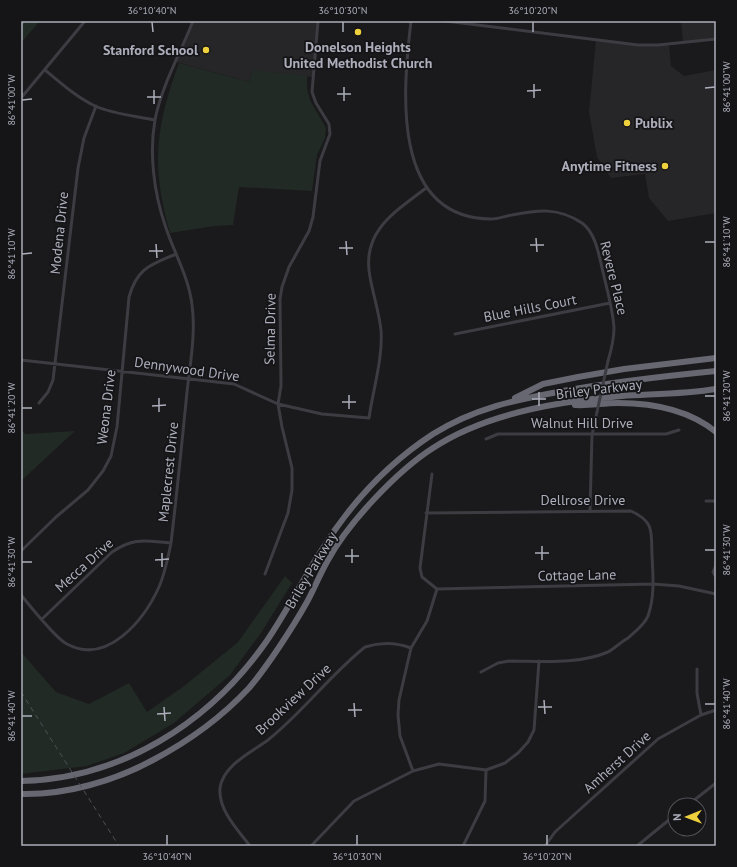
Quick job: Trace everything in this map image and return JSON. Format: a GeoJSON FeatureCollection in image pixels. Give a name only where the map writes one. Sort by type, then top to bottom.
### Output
{"type":"FeatureCollection","features":[{"type":"Feature","properties":{"kind":"highway"},"geometry":{"type":"LineString","coordinates":[[507,401],[543,384],[624,368],[716,358]]}},
{"type":"Feature","properties":{"kind":"highway","name":"Briley Parkway"},"geometry":{"type":"LineString","coordinates":[[21,781],[57,778],[106,766],[150,747],[186,725],[214,703],[239,677],[266,642],[293,600],[321,551],[357,499],[405,454],[433,434],[460,419],[507,401],[589,386],[716,371]]}},
{"type":"Feature","properties":{"kind":"highway","name":"Briley Parkway"},"geometry":{"type":"LineString","coordinates":[[21,794],[68,789],[117,776],[145,764],[192,738],[217,718],[249,687],[306,604],[329,558],[363,510],[401,473],[431,449],[458,433],[496,418],[559,405],[618,397],[716,389]]}},
{"type":"Feature","properties":{"kind":"highway"},"geometry":{"type":"LineString","coordinates":[[559,405],[589,406],[617,403],[655,406],[684,414],[716,432]]}},
{"type":"Feature","properties":{"kind":"street"},"geometry":{"type":"LineString","coordinates":[[21,98],[85,21]]}},
{"type":"Feature","properties":{"kind":"street","name":"Maplecrest Drive"},"geometry":{"type":"LineString","coordinates":[[42,619],[65,644],[79,650],[93,650],[112,644],[129,630],[149,606],[159,586],[171,543],[189,378],[193,329],[192,304],[176,254],[164,225],[156,192],[153,156],[155,120],[163,95],[193,21]]}},
{"type":"Feature","properties":{"kind":"street","name":"Selma Drive"},"geometry":{"type":"LineString","coordinates":[[265,574],[288,513],[292,490],[292,468],[278,404],[281,386],[279,305],[282,287],[289,267],[309,230],[314,217],[320,161],[330,134],[329,124],[316,104],[312,92],[318,21]]}},
{"type":"Feature","properties":{"kind":"street","name":"Revere Place"},"geometry":{"type":"LineString","coordinates":[[411,21],[407,56],[407,134],[416,170],[426,188],[438,200],[454,210],[472,217],[492,219],[540,210],[557,212],[582,224],[591,232],[598,252],[610,303],[614,328],[598,412],[592,435],[590,511]]}},
{"type":"Feature","properties":{"kind":"street"},"geometry":{"type":"LineString","coordinates":[[445,21],[638,45],[664,45],[716,39]]}},
{"type":"Feature","properties":{"kind":"street"},"geometry":{"type":"LineString","coordinates":[[44,70],[71,91],[96,106],[127,115],[155,120]]}},
{"type":"Feature","properties":{"kind":"street","name":"Modena Drive"},"geometry":{"type":"LineString","coordinates":[[39,403],[48,392],[53,380],[78,168],[84,138],[96,106]]}},
{"type":"Feature","properties":{"kind":"street","name":"Dennywood Drive"},"geometry":{"type":"LineString","coordinates":[[21,360],[234,384],[278,404],[322,414],[369,418],[381,343],[381,330],[369,274],[371,244],[388,217],[426,188]]}},
{"type":"Feature","properties":{"kind":"street","name":"Weona Drive"},"geometry":{"type":"LineString","coordinates":[[21,551],[50,522],[88,490],[103,471],[111,456],[117,427],[130,297],[133,286],[139,273],[147,266],[176,254]]}},
{"type":"Feature","properties":{"kind":"street","name":"Blue Hills Court"},"geometry":{"type":"LineString","coordinates":[[455,334],[610,303]]}},
{"type":"Feature","properties":{"kind":"street","name":"Walnut Hill Drive"},"geometry":{"type":"LineString","coordinates":[[486,439],[498,434],[666,434],[679,430]]}},
{"type":"Feature","properties":{"kind":"street"},"geometry":{"type":"LineString","coordinates":[[413,771],[400,736],[398,715],[411,648],[427,621],[437,589],[422,577],[420,568],[432,474]]}},
{"type":"Feature","properties":{"kind":"street"},"geometry":{"type":"LineString","coordinates":[[706,501],[716,501]]}},
{"type":"Feature","properties":{"kind":"street","name":"Dellrose Drive"},"geometry":{"type":"LineString","coordinates":[[426,513],[631,511],[644,517],[651,530],[653,584],[647,618],[636,632],[610,651],[593,657],[576,660],[498,663],[481,672]]}},
{"type":"Feature","properties":{"kind":"street","name":"Mecca Drive"},"geometry":{"type":"LineString","coordinates":[[42,619],[112,552],[124,544],[135,540],[171,543]]}},
{"type":"Feature","properties":{"kind":"street"},"geometry":{"type":"LineString","coordinates":[[716,565],[713,570],[716,577]]}},
{"type":"Feature","properties":{"kind":"street","name":"Cottage Lane"},"geometry":{"type":"LineString","coordinates":[[437,589],[653,584],[679,586],[716,594]]}},
{"type":"Feature","properties":{"kind":"street"},"geometry":{"type":"LineString","coordinates":[[21,595],[42,619]]}},
{"type":"Feature","properties":{"kind":"street","name":"Brookview Drive"},"geometry":{"type":"LineString","coordinates":[[250,846],[227,814],[221,800],[220,788],[224,777],[232,766],[277,733],[365,647],[377,643],[388,643],[411,648]]}},
{"type":"Feature","properties":{"kind":"street"},"geometry":{"type":"LineString","coordinates":[[312,846],[354,801],[413,771],[439,764],[486,770],[504,763],[518,753],[528,742],[534,730],[539,661]]}},
{"type":"Feature","properties":{"kind":"street"},"geometry":{"type":"LineString","coordinates":[[697,669],[697,693],[702,715]]}},
{"type":"Feature","properties":{"kind":"street","name":"Amherst Drive"},"geometry":{"type":"LineString","coordinates":[[545,846],[555,832],[658,739],[702,715],[716,710]]}},
{"type":"Feature","properties":{"kind":"street"},"geometry":{"type":"LineString","coordinates":[[463,846],[485,801],[486,770]]}},
{"type":"Feature","properties":{"kind":"street"},"geometry":{"type":"LineString","coordinates":[[698,797],[716,783]]}},
{"type":"Feature","properties":{"kind":"street"},"geometry":{"type":"LineString","coordinates":[[637,846],[667,822]]}},
{"type":"Feature","properties":{"kind":"shaded area"},"geometry":{"type":"Polygon","coordinates":[[[21,21],[40,21],[21,43],[21,21]]]}},
{"type":"Feature","properties":{"kind":"shaded area"},"geometry":{"type":"Polygon","coordinates":[[[193,21],[318,21],[313,77],[253,71],[249,82],[176,62],[193,21]]]}},
{"type":"Feature","properties":{"kind":"shaded area"},"geometry":{"type":"Polygon","coordinates":[[[681,21],[716,21],[716,39],[683,43],[681,21]]]}},
{"type":"Feature","properties":{"kind":"shaded area"},"geometry":{"type":"Polygon","coordinates":[[[596,40],[638,45],[669,44],[671,66],[684,76],[716,70],[716,213],[668,221],[649,198],[645,174],[611,178],[597,157],[589,112],[596,40]]]}},
{"type":"Feature","properties":{"kind":"shaded area"},"geometry":{"type":"Polygon","coordinates":[[[179,63],[249,82],[253,70],[307,76],[307,88],[310,100],[326,128],[325,138],[317,155],[312,191],[239,187],[233,225],[215,226],[170,233],[160,187],[158,147],[165,108],[179,63]]]}},
{"type":"Feature","properties":{"kind":"shaded area"},"geometry":{"type":"Polygon","coordinates":[[[21,431],[26,434],[75,431],[21,481],[21,431]]]}},
{"type":"Feature","properties":{"kind":"shaded area"},"geometry":{"type":"Polygon","coordinates":[[[285,576],[292,583],[261,633],[230,675],[174,723],[124,753],[87,766],[21,774],[21,652],[56,692],[89,704],[129,683],[147,712],[184,686],[238,642],[285,576]]]}},
{"type":"Feature","properties":{"kind":"railway"},"geometry":{"type":"LineString","coordinates":[[21,26],[25,21]]}},
{"type":"Feature","properties":{"kind":"railway"},"geometry":{"type":"LineString","coordinates":[[21,692],[119,846]]}},
{"type":"Feature","properties":{"kind":"place","name":"Donelson Heights United Methodist Church"},"geometry":{"type":"Point","coordinates":[358,32]}},
{"type":"Feature","properties":{"kind":"place","name":"Stanford School"},"geometry":{"type":"Point","coordinates":[206,50]}},
{"type":"Feature","properties":{"kind":"place","name":"Publix"},"geometry":{"type":"Point","coordinates":[627,123]}},
{"type":"Feature","properties":{"kind":"place","name":"Anytime Fitness"},"geometry":{"type":"Point","coordinates":[665,166]}}]}
